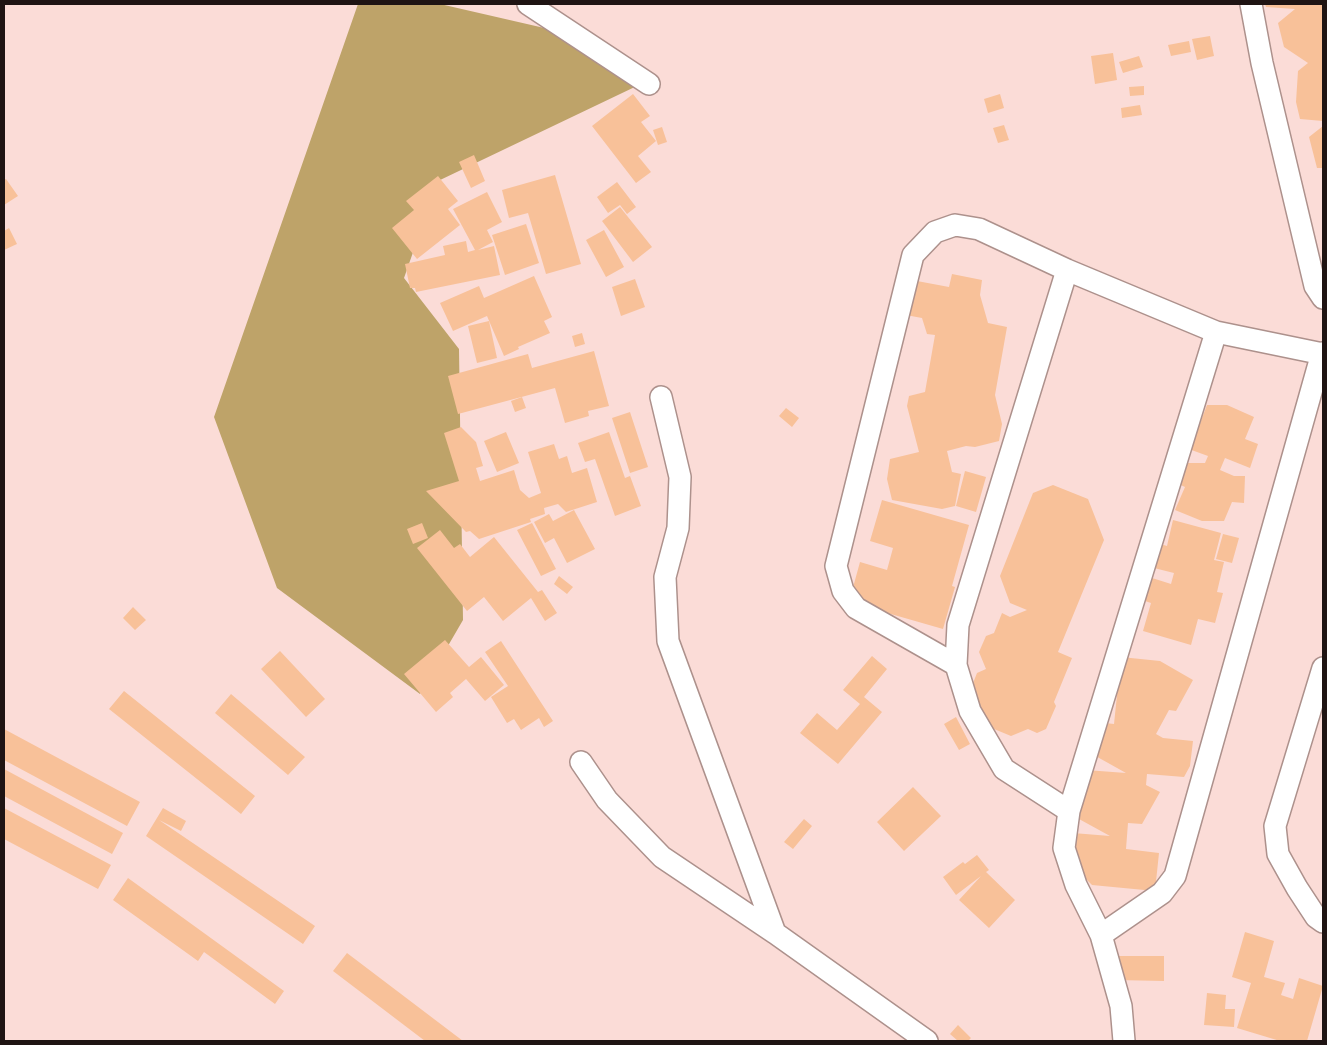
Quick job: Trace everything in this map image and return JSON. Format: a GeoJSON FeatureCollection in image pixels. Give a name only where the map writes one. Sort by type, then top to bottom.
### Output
{"type":"FeatureCollection","features":[{"type":"Feature","properties":{"kind":"street"},"geometry":{"type":"LineString","coordinates":[[528,4],[649,84]]}},
{"type":"Feature","properties":{"kind":"street"},"geometry":{"type":"LineString","coordinates":[[1251,4],[1262,63],[1315,286],[1323,298]]}},
{"type":"Feature","properties":{"kind":"street"},"geometry":{"type":"LineString","coordinates":[[956,665],[856,608],[843,591],[836,566],[913,255],[934,232],[955,225],[979,229],[1067,270],[1216,332],[1322,353],[1175,876],[1162,893],[1101,935]]}},
{"type":"Feature","properties":{"kind":"street"},"geometry":{"type":"LineString","coordinates":[[1067,270],[958,625],[956,665],[970,711],[1004,769],[1069,810]]}},
{"type":"Feature","properties":{"kind":"street"},"geometry":{"type":"LineString","coordinates":[[1124,1041],[1121,1006],[1101,935],[1076,885],[1064,848],[1069,810],[1216,332]]}},
{"type":"Feature","properties":{"kind":"street"},"geometry":{"type":"LineString","coordinates":[[661,397],[680,477],[678,528],[665,576],[668,641],[775,933]]}},
{"type":"Feature","properties":{"kind":"street"},"geometry":{"type":"LineString","coordinates":[[1323,668],[1276,826],[1278,854],[1316,917],[1323,922]]}},
{"type":"Feature","properties":{"kind":"street"},"geometry":{"type":"LineString","coordinates":[[581,762],[606,800],[662,857],[775,933],[927,1041]]}},
{"type":"Feature","properties":{"kind":"shaded area"},"geometry":{"type":"Polygon","coordinates":[[[358,4],[440,4],[553,30],[641,84],[438,181],[404,278],[459,349],[463,620],[420,694],[277,588],[214,417],[358,4]]]}},
{"type":"Feature","properties":{"kind":"building"},"geometry":{"type":"Polygon","coordinates":[[[1265,4],[1323,4],[1323,121],[1300,119],[1296,102],[1298,71],[1308,63],[1284,47],[1278,23],[1295,9],[1266,7],[1265,4]]]}},
{"type":"Feature","properties":{"kind":"building"},"geometry":{"type":"Polygon","coordinates":[[[1210,36],[1214,56],[1197,60],[1192,39],[1210,36]]]}},
{"type":"Feature","properties":{"kind":"building"},"geometry":{"type":"Polygon","coordinates":[[[1189,41],[1191,52],[1171,56],[1168,45],[1189,41]]]}},
{"type":"Feature","properties":{"kind":"building"},"geometry":{"type":"Polygon","coordinates":[[[1113,53],[1117,80],[1095,84],[1091,56],[1113,53]]]}},
{"type":"Feature","properties":{"kind":"building"},"geometry":{"type":"Polygon","coordinates":[[[1139,56],[1143,67],[1123,73],[1119,62],[1139,56]]]}},
{"type":"Feature","properties":{"kind":"building"},"geometry":{"type":"Polygon","coordinates":[[[1144,86],[1144,95],[1130,96],[1129,87],[1144,86]]]}},
{"type":"Feature","properties":{"kind":"building"},"geometry":{"type":"Polygon","coordinates":[[[633,94],[650,116],[641,122],[656,141],[638,156],[651,172],[636,183],[592,126],[633,94]]]}},
{"type":"Feature","properties":{"kind":"building"},"geometry":{"type":"Polygon","coordinates":[[[1000,94],[1004,108],[988,113],[984,99],[1000,94]]]}},
{"type":"Feature","properties":{"kind":"building"},"geometry":{"type":"Polygon","coordinates":[[[1140,105],[1142,115],[1122,118],[1121,108],[1140,105]]]}},
{"type":"Feature","properties":{"kind":"building"},"geometry":{"type":"Polygon","coordinates":[[[1004,125],[1009,140],[998,143],[993,128],[1004,125]]]}},
{"type":"Feature","properties":{"kind":"building"},"geometry":{"type":"Polygon","coordinates":[[[1323,126],[1323,168],[1317,168],[1309,137],[1323,126]]]}},
{"type":"Feature","properties":{"kind":"building"},"geometry":{"type":"Polygon","coordinates":[[[662,127],[667,142],[658,145],[653,130],[662,127]]]}},
{"type":"Feature","properties":{"kind":"building"},"geometry":{"type":"Polygon","coordinates":[[[474,155],[485,181],[471,188],[459,162],[474,155]]]}},
{"type":"Feature","properties":{"kind":"building"},"geometry":{"type":"Polygon","coordinates":[[[555,175],[581,264],[546,274],[528,213],[509,218],[502,190],[555,175]]]}},
{"type":"Feature","properties":{"kind":"building"},"geometry":{"type":"Polygon","coordinates":[[[438,176],[458,201],[448,209],[460,225],[417,259],[392,228],[414,210],[406,201],[438,176]]]}},
{"type":"Feature","properties":{"kind":"building"},"geometry":{"type":"Polygon","coordinates":[[[6,179],[18,196],[4,205],[4,180],[6,179]]]}},
{"type":"Feature","properties":{"kind":"building"},"geometry":{"type":"Polygon","coordinates":[[[617,182],[636,207],[627,214],[620,205],[608,213],[597,197],[617,182]]]}},
{"type":"Feature","properties":{"kind":"building"},"geometry":{"type":"Polygon","coordinates":[[[487,192],[502,222],[487,230],[493,242],[478,250],[494,246],[500,275],[416,292],[415,288],[410,288],[405,264],[445,255],[443,246],[466,241],[468,252],[475,250],[453,209],[487,192]]]}},
{"type":"Feature","properties":{"kind":"building"},"geometry":{"type":"Polygon","coordinates":[[[620,207],[652,247],[633,262],[602,221],[620,207]]]}},
{"type":"Feature","properties":{"kind":"building"},"geometry":{"type":"Polygon","coordinates":[[[526,224],[539,263],[505,275],[492,235],[526,224]]]}},
{"type":"Feature","properties":{"kind":"building"},"geometry":{"type":"Polygon","coordinates":[[[9,228],[17,244],[4,250],[4,231],[9,228]]]}},
{"type":"Feature","properties":{"kind":"building"},"geometry":{"type":"Polygon","coordinates":[[[604,230],[624,267],[606,277],[586,240],[604,230]]]}},
{"type":"Feature","properties":{"kind":"building"},"geometry":{"type":"Polygon","coordinates":[[[952,274],[982,280],[980,295],[988,323],[1007,327],[995,395],[1002,424],[999,441],[947,451],[952,472],[961,474],[955,506],[942,509],[892,500],[887,479],[890,459],[919,452],[907,406],[909,396],[925,392],[935,335],[927,334],[922,318],[895,313],[901,278],[949,287],[952,274]]]}},
{"type":"Feature","properties":{"kind":"building"},"geometry":{"type":"Polygon","coordinates":[[[534,276],[552,317],[544,321],[550,333],[518,347],[519,349],[504,356],[487,316],[453,331],[440,303],[479,286],[484,298],[534,276]]]}},
{"type":"Feature","properties":{"kind":"building"},"geometry":{"type":"Polygon","coordinates":[[[635,279],[645,307],[621,316],[612,287],[635,279]]]}},
{"type":"Feature","properties":{"kind":"building"},"geometry":{"type":"Polygon","coordinates":[[[489,321],[497,358],[477,363],[468,326],[489,321]]]}},
{"type":"Feature","properties":{"kind":"building"},"geometry":{"type":"Polygon","coordinates":[[[582,333],[585,344],[575,347],[572,336],[582,333]]]}},
{"type":"Feature","properties":{"kind":"building"},"geometry":{"type":"Polygon","coordinates":[[[594,351],[609,406],[588,411],[589,416],[565,423],[555,388],[458,414],[448,376],[528,354],[532,368],[594,351]]]}},
{"type":"Feature","properties":{"kind":"building"},"geometry":{"type":"Polygon","coordinates":[[[522,397],[526,408],[515,412],[511,401],[522,397]]]}},
{"type":"Feature","properties":{"kind":"building"},"geometry":{"type":"Polygon","coordinates":[[[1207,405],[1227,405],[1254,417],[1245,439],[1258,444],[1250,468],[1225,458],[1220,470],[1234,476],[1245,476],[1244,503],[1232,502],[1224,521],[1202,521],[1175,510],[1185,487],[1174,482],[1182,463],[1205,463],[1208,456],[1186,448],[1189,426],[1199,426],[1207,405]]]}},
{"type":"Feature","properties":{"kind":"building"},"geometry":{"type":"Polygon","coordinates":[[[786,408],[799,418],[792,427],[779,416],[786,408]]]}},
{"type":"Feature","properties":{"kind":"building"},"geometry":{"type":"Polygon","coordinates":[[[630,412],[648,467],[630,473],[612,418],[630,412]]]}},
{"type":"Feature","properties":{"kind":"building"},"geometry":{"type":"Polygon","coordinates":[[[461,427],[476,442],[483,466],[476,468],[480,481],[514,470],[520,490],[529,498],[541,493],[528,452],[554,444],[559,459],[567,456],[572,473],[587,468],[597,502],[566,512],[558,504],[544,508],[545,514],[530,519],[531,522],[479,539],[470,531],[466,532],[426,491],[459,481],[444,433],[461,427]]]}},
{"type":"Feature","properties":{"kind":"building"},"geometry":{"type":"Polygon","coordinates":[[[506,432],[519,463],[497,472],[484,441],[506,432]]]}},
{"type":"Feature","properties":{"kind":"building"},"geometry":{"type":"Polygon","coordinates":[[[609,432],[625,478],[630,476],[641,506],[615,516],[595,459],[585,462],[578,443],[609,432]]]}},
{"type":"Feature","properties":{"kind":"building"},"geometry":{"type":"Polygon","coordinates":[[[965,471],[986,477],[976,512],[956,506],[965,471]]]}},
{"type":"Feature","properties":{"kind":"building"},"geometry":{"type":"Polygon","coordinates":[[[1053,485],[1088,499],[1104,540],[1058,652],[1072,658],[1054,702],[1056,706],[1046,729],[1037,733],[1028,729],[1011,736],[977,722],[966,701],[977,673],[986,669],[979,652],[986,636],[994,633],[1002,613],[1010,617],[1027,610],[1010,603],[1000,576],[1033,493],[1053,485]]]}},
{"type":"Feature","properties":{"kind":"building"},"geometry":{"type":"Polygon","coordinates":[[[882,500],[969,525],[952,586],[955,587],[943,629],[849,602],[860,562],[887,570],[893,548],[870,541],[882,500]]]}},
{"type":"Feature","properties":{"kind":"building"},"geometry":{"type":"Polygon","coordinates":[[[574,510],[595,549],[567,563],[554,538],[545,543],[534,522],[549,514],[553,521],[574,510]]]}},
{"type":"Feature","properties":{"kind":"building"},"geometry":{"type":"Polygon","coordinates":[[[1173,520],[1221,533],[1214,560],[1224,562],[1217,592],[1223,593],[1215,623],[1198,619],[1191,645],[1143,631],[1151,603],[1142,600],[1149,577],[1171,584],[1174,573],[1150,567],[1157,543],[1167,546],[1173,520]]]}},
{"type":"Feature","properties":{"kind":"building"},"geometry":{"type":"Polygon","coordinates":[[[422,523],[428,538],[413,544],[407,529],[422,523]]]}},
{"type":"Feature","properties":{"kind":"building"},"geometry":{"type":"Polygon","coordinates":[[[532,523],[556,569],[541,576],[517,530],[532,523]]]}},
{"type":"Feature","properties":{"kind":"building"},"geometry":{"type":"Polygon","coordinates":[[[440,530],[454,548],[460,544],[470,557],[494,537],[538,592],[542,590],[557,613],[545,621],[531,598],[503,621],[484,597],[467,611],[417,548],[440,530]]]}},
{"type":"Feature","properties":{"kind":"building"},"geometry":{"type":"Polygon","coordinates":[[[1223,534],[1239,538],[1232,563],[1216,559],[1223,534]]]}},
{"type":"Feature","properties":{"kind":"building"},"geometry":{"type":"Polygon","coordinates":[[[559,576],[573,587],[567,594],[554,584],[559,576]]]}},
{"type":"Feature","properties":{"kind":"building"},"geometry":{"type":"Polygon","coordinates":[[[133,607],[146,620],[135,630],[123,618],[133,607]]]}},
{"type":"Feature","properties":{"kind":"building"},"geometry":{"type":"Polygon","coordinates":[[[445,640],[469,667],[481,657],[504,685],[485,701],[466,679],[450,693],[453,697],[436,712],[404,674],[445,640]]]}},
{"type":"Feature","properties":{"kind":"building"},"geometry":{"type":"Polygon","coordinates":[[[501,641],[553,721],[544,727],[539,718],[521,730],[514,719],[507,723],[491,697],[508,686],[485,652],[501,641]]]}},
{"type":"Feature","properties":{"kind":"building"},"geometry":{"type":"Polygon","coordinates":[[[280,651],[325,699],[306,717],[261,669],[280,651]]]}},
{"type":"Feature","properties":{"kind":"building"},"geometry":{"type":"Polygon","coordinates":[[[872,656],[887,669],[864,697],[882,712],[838,764],[800,733],[817,713],[837,730],[860,704],[843,690],[872,656]]]}},
{"type":"Feature","properties":{"kind":"building"},"geometry":{"type":"Polygon","coordinates":[[[1121,657],[1160,661],[1193,680],[1176,711],[1169,710],[1156,734],[1163,738],[1193,741],[1190,766],[1184,777],[1147,774],[1146,785],[1160,792],[1142,824],[1128,823],[1126,849],[1159,853],[1155,891],[1092,885],[1074,867],[1073,833],[1110,836],[1079,819],[1086,770],[1126,773],[1092,754],[1105,723],[1114,724],[1121,657]]]}},
{"type":"Feature","properties":{"kind":"building"},"geometry":{"type":"Polygon","coordinates":[[[124,691],[255,796],[241,814],[109,709],[124,691]]]}},
{"type":"Feature","properties":{"kind":"building"},"geometry":{"type":"Polygon","coordinates":[[[231,694],[305,757],[288,775],[215,713],[231,694]]]}},
{"type":"Feature","properties":{"kind":"building"},"geometry":{"type":"Polygon","coordinates":[[[956,717],[970,744],[959,750],[944,724],[956,717]]]}},
{"type":"Feature","properties":{"kind":"building"},"geometry":{"type":"Polygon","coordinates":[[[4,729],[140,802],[127,826],[4,760],[4,729]]]}},
{"type":"Feature","properties":{"kind":"building"},"geometry":{"type":"Polygon","coordinates":[[[4,769],[123,833],[112,854],[4,796],[4,769]]]}},
{"type":"Feature","properties":{"kind":"building"},"geometry":{"type":"Polygon","coordinates":[[[913,787],[941,816],[904,851],[877,822],[913,787]]]}},
{"type":"Feature","properties":{"kind":"building"},"geometry":{"type":"Polygon","coordinates":[[[4,808],[111,865],[98,889],[4,839],[4,808]]]}},
{"type":"Feature","properties":{"kind":"building"},"geometry":{"type":"Polygon","coordinates":[[[163,808],[186,821],[181,831],[159,820],[315,926],[303,944],[146,836],[163,808]]]}},
{"type":"Feature","properties":{"kind":"building"},"geometry":{"type":"Polygon","coordinates":[[[804,819],[812,826],[793,849],[784,842],[804,819]]]}},
{"type":"Feature","properties":{"kind":"building"},"geometry":{"type":"Polygon","coordinates":[[[977,855],[989,870],[986,872],[1015,900],[989,928],[959,900],[981,876],[956,895],[943,877],[963,862],[965,864],[977,855]]]}},
{"type":"Feature","properties":{"kind":"building"},"geometry":{"type":"Polygon","coordinates":[[[128,878],[284,991],[275,1004],[204,952],[198,961],[113,900],[128,878]]]}},
{"type":"Feature","properties":{"kind":"building"},"geometry":{"type":"Polygon","coordinates":[[[1245,932],[1274,941],[1264,977],[1285,983],[1281,995],[1293,999],[1299,978],[1323,986],[1307,1041],[1280,1041],[1237,1028],[1251,983],[1232,977],[1245,932]]]}},
{"type":"Feature","properties":{"kind":"building"},"geometry":{"type":"Polygon","coordinates":[[[347,953],[463,1041],[425,1041],[333,971],[347,953]]]}},
{"type":"Feature","properties":{"kind":"building"},"geometry":{"type":"Polygon","coordinates":[[[1116,956],[1164,956],[1164,981],[1116,980],[1116,956]]]}},
{"type":"Feature","properties":{"kind":"building"},"geometry":{"type":"Polygon","coordinates":[[[1207,993],[1226,995],[1225,1009],[1235,1009],[1234,1027],[1204,1025],[1207,993]]]}},
{"type":"Feature","properties":{"kind":"building"},"geometry":{"type":"Polygon","coordinates":[[[958,1025],[971,1038],[968,1041],[958,1041],[950,1034],[958,1025]]]}}]}
